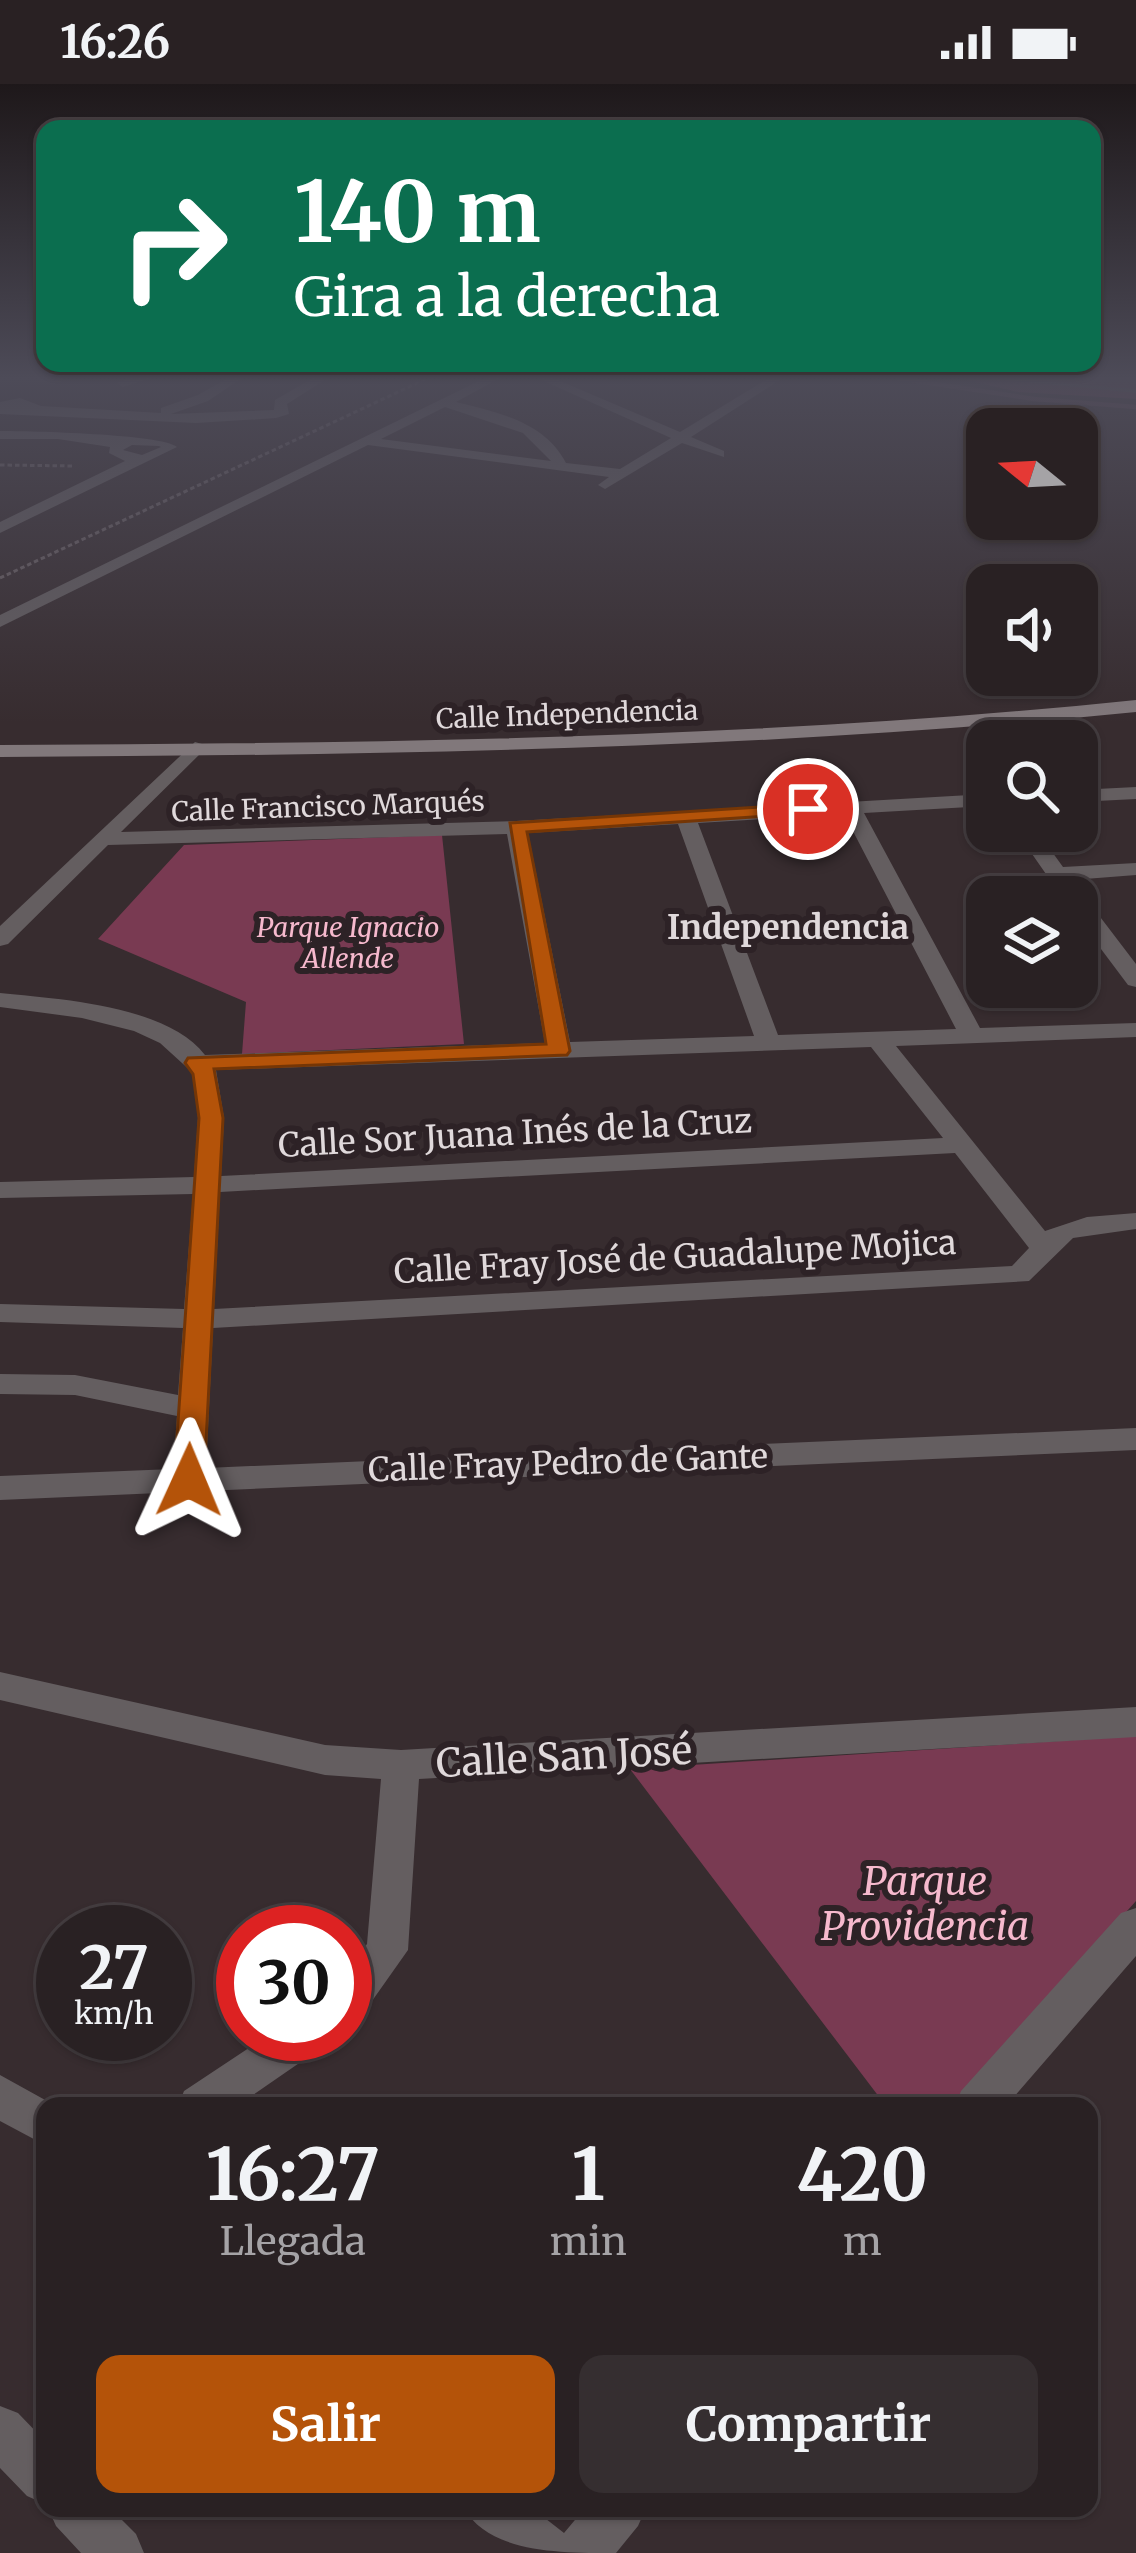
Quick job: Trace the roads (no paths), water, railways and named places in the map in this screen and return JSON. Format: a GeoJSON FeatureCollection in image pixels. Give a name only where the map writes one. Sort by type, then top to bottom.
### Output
{"type":"FeatureCollection","features":[{"type":"Feature","properties":{"kind":"street"},"geometry":{"type":"LineString","coordinates":[[0,528],[71,493]]}},
{"type":"Feature","properties":{"kind":"street"},"geometry":{"type":"LineString","coordinates":[[0,622],[260,493]]}},
{"type":"Feature","properties":{"kind":"street","name":"Calle Independencia"},"geometry":{"type":"LineString","coordinates":[[0,752],[385,748],[960,724],[1136,706]]}},
{"type":"Feature","properties":{"kind":"street"},"geometry":{"type":"LineString","coordinates":[[3,934],[195,748]]}},
{"type":"Feature","properties":{"kind":"street"},"geometry":{"type":"LineString","coordinates":[[1098,795],[1136,793]]}},
{"type":"Feature","properties":{"kind":"street","name":"Calle Francisco Marqués"},"geometry":{"type":"LineString","coordinates":[[103,839],[516,827],[966,801]]}},
{"type":"Feature","properties":{"kind":"street"},"geometry":{"type":"LineString","coordinates":[[850,807],[971,1034]]}},
{"type":"Feature","properties":{"kind":"street"},"geometry":{"type":"LineString","coordinates":[[685,816],[770,1043]]}},
{"type":"Feature","properties":{"kind":"street"},"geometry":{"type":"LineString","coordinates":[[516,827],[559,1051]]}},
{"type":"Feature","properties":{"kind":"street"},"geometry":{"type":"LineString","coordinates":[[1041,852],[1056,874],[1136,869]]}},
{"type":"Feature","properties":{"kind":"street"},"geometry":{"type":"LineString","coordinates":[[1098,930],[1136,980]]}},
{"type":"Feature","properties":{"kind":"street"},"geometry":{"type":"LineString","coordinates":[[0,1000],[86,1011],[136,1024],[178,1043],[205,1073],[211,1118],[189,1480]]}},
{"type":"Feature","properties":{"kind":"street"},"geometry":{"type":"LineString","coordinates":[[196,1063],[1136,1030]]}},
{"type":"Feature","properties":{"kind":"street"},"geometry":{"type":"LineString","coordinates":[[878,1039],[1043,1247]]}},
{"type":"Feature","properties":{"kind":"street","name":"Calle Sor Juana Inés de la Cruz"},"geometry":{"type":"LineString","coordinates":[[0,1190],[206,1185],[962,1145]]}},
{"type":"Feature","properties":{"kind":"street","name":"Calle Fray José de Guadalupe Mojica"},"geometry":{"type":"LineString","coordinates":[[0,1313],[197,1319],[1019,1275],[1032,1267],[1043,1247],[1083,1225],[1136,1221]]}},
{"type":"Feature","properties":{"kind":"street"},"geometry":{"type":"LineString","coordinates":[[0,1384],[75,1385],[190,1408]]}},
{"type":"Feature","properties":{"kind":"street","name":"Calle Fray Pedro de Gante"},"geometry":{"type":"LineString","coordinates":[[0,1488],[1136,1439]]}},
{"type":"Feature","properties":{"kind":"street","name":"Calle San José"},"geometry":{"type":"LineString","coordinates":[[0,1686],[325,1760],[401,1765],[1136,1722]]}},
{"type":"Feature","properties":{"kind":"street"},"geometry":{"type":"LineString","coordinates":[[372,1969],[387,1950],[401,1765]]}},
{"type":"Feature","properties":{"kind":"street"},"geometry":{"type":"LineString","coordinates":[[985,2097],[1136,1926]]}},
{"type":"Feature","properties":{"kind":"street"},"geometry":{"type":"LineString","coordinates":[[213,2097],[266,2061]]}},
{"type":"Feature","properties":{"kind":"street"},"geometry":{"type":"LineString","coordinates":[[0,2096],[36,2118]]}},
{"type":"Feature","properties":{"kind":"street"},"geometry":{"type":"LineString","coordinates":[[0,2431],[36,2469]]}},
{"type":"Feature","properties":{"kind":"street"},"geometry":{"type":"LineString","coordinates":[[83,2517],[117,2553]]}},
{"type":"Feature","properties":{"kind":"street"},"geometry":{"type":"LineString","coordinates":[[501,2517],[547,2553]]}},
{"type":"Feature","properties":{"kind":"street"},"geometry":{"type":"LineString","coordinates":[[580,2553],[612,2517]]}},
{"type":"Feature","properties":{"kind":"district","name":"Independencia"},"geometry":{"type":"Point","coordinates":[788,927]}},
{"type":"Feature","properties":{"kind":"park label","name":"Parque Ignacio Allende"},"geometry":{"type":"Point","coordinates":[348,942]}},
{"type":"Feature","properties":{"kind":"park label","name":"Parque Providencia"},"geometry":{"type":"Point","coordinates":[925,1904]}}]}
